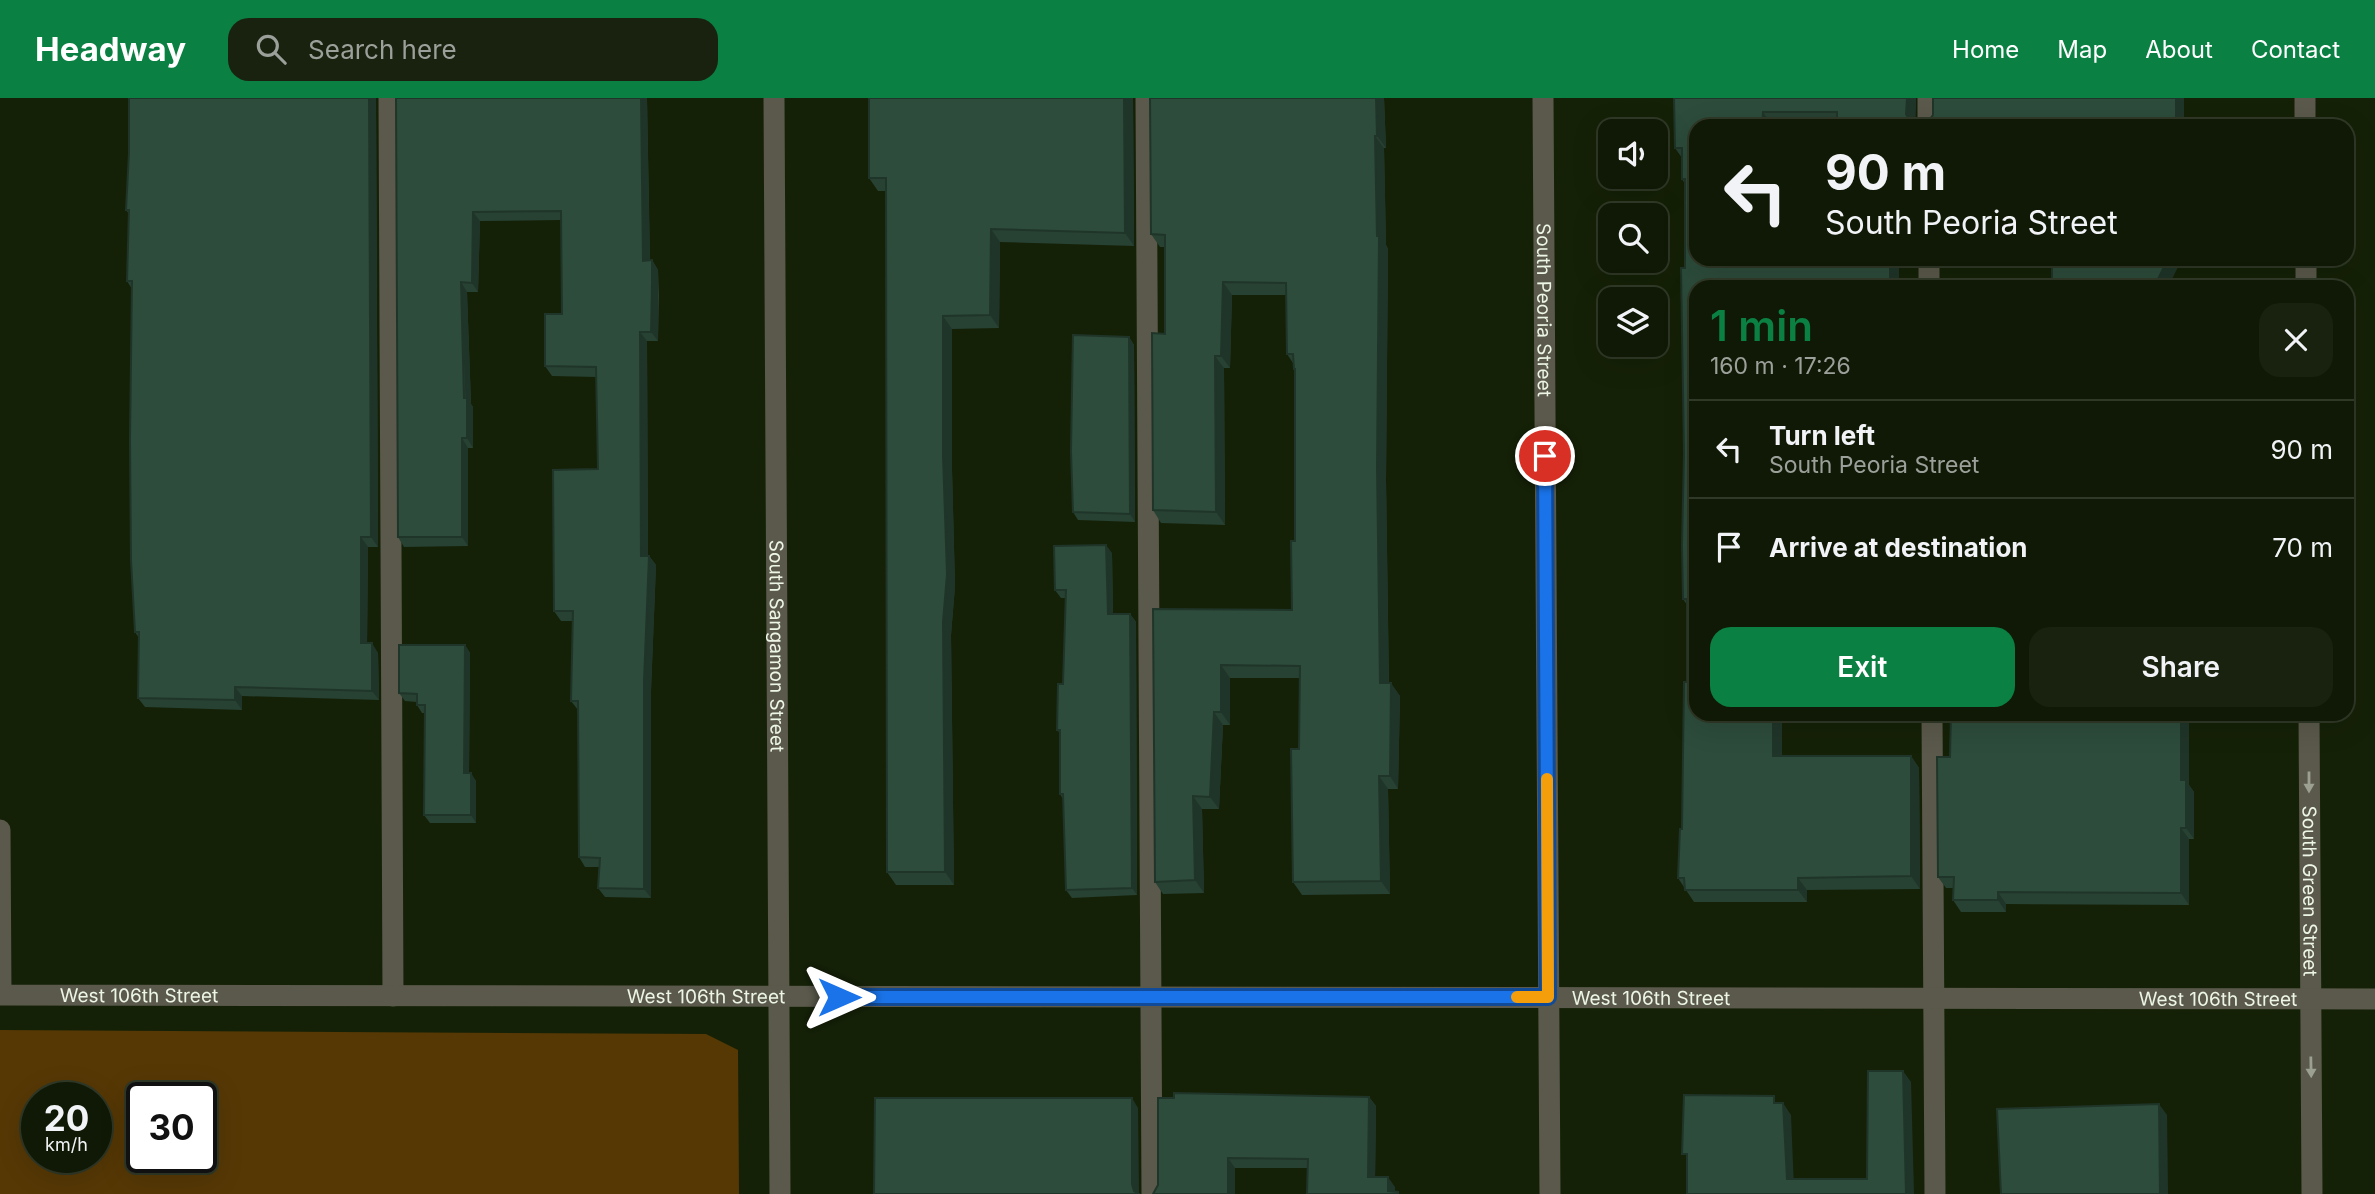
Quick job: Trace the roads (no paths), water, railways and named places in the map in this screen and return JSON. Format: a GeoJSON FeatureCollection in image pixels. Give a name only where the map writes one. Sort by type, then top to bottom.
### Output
{"type":"FeatureCollection","features":[{"type":"Feature","properties":{"kind":"street"},"geometry":{"type":"LineString","coordinates":[[389,98],[393,996]]}},
{"type":"Feature","properties":{"kind":"street","name":"South Sangamon Street"},"geometry":{"type":"LineString","coordinates":[[774,98],[780,1194]]}},
{"type":"Feature","properties":{"kind":"street"},"geometry":{"type":"LineString","coordinates":[[1146,98],[1152,1194]]}},
{"type":"Feature","properties":{"kind":"street","name":"South Peoria Street"},"geometry":{"type":"LineString","coordinates":[[1543,98],[1550,1194]]}},
{"type":"Feature","properties":{"kind":"street"},"geometry":{"type":"LineString","coordinates":[[1928,98],[1928,119]]}},
{"type":"Feature","properties":{"kind":"street"},"geometry":{"type":"LineString","coordinates":[[2305,98],[2305,119]]}},
{"type":"Feature","properties":{"kind":"street"},"geometry":{"type":"LineString","coordinates":[[1932,721],[1935,1194]]}},
{"type":"Feature","properties":{"kind":"street","name":"South Green Street"},"geometry":{"type":"LineString","coordinates":[[2309,721],[2312,1194]]}},
{"type":"Feature","properties":{"kind":"street"},"geometry":{"type":"LineString","coordinates":[[0,830],[1,995]]}},
{"type":"Feature","properties":{"kind":"street","name":"West 106th Street"},"geometry":{"type":"LineString","coordinates":[[1,995],[2375,999]]}}]}
